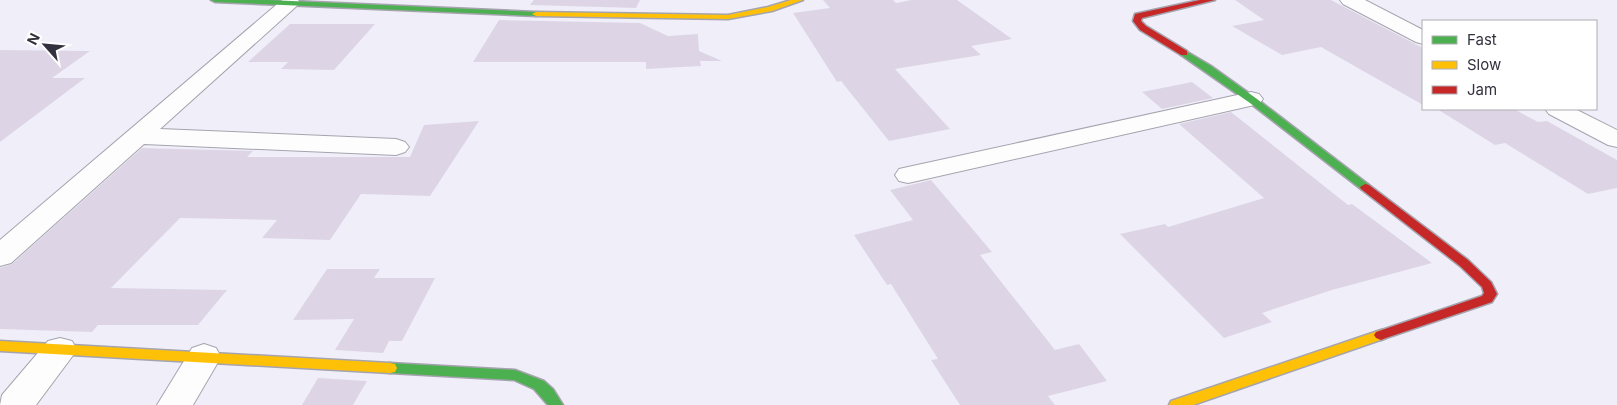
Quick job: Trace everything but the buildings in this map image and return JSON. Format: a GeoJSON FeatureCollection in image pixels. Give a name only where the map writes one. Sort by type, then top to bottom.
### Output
{"type":"FeatureCollection","features":[{"type":"Feature","properties":{"kind":"street"},"geometry":{"type":"LineString","coordinates":[[215,0],[360,3],[547,14],[728,17],[769,9],[799,0]]}},
{"type":"Feature","properties":{"kind":"street"},"geometry":{"type":"LineString","coordinates":[[1176,405],[1488,299],[1491,294],[1487,285],[1464,263],[1251,99],[1214,72],[1143,28],[1138,21],[1138,16],[1211,0]]}},
{"type":"Feature","properties":{"kind":"street"},"geometry":{"type":"LineString","coordinates":[[1350,0],[1422,37]]}},
{"type":"Feature","properties":{"kind":"street"},"geometry":{"type":"LineString","coordinates":[[0,256],[290,3]]}},
{"type":"Feature","properties":{"kind":"street"},"geometry":{"type":"LineString","coordinates":[[908,174],[1251,99]]}},
{"type":"Feature","properties":{"kind":"street"},"geometry":{"type":"LineString","coordinates":[[1559,110],[1612,134]]}},
{"type":"Feature","properties":{"kind":"street"},"geometry":{"type":"LineString","coordinates":[[139,136],[312,148],[396,147]]}},
{"type":"Feature","properties":{"kind":"street"},"geometry":{"type":"LineString","coordinates":[[0,346],[515,375],[537,382],[550,394],[556,405]]}},
{"type":"Feature","properties":{"kind":"street"},"geometry":{"type":"LineString","coordinates":[[15,405],[60,350]]}},
{"type":"Feature","properties":{"kind":"street"},"geometry":{"type":"LineString","coordinates":[[175,405],[204,357]]}},
{"type":"Feature","properties":{"kind":"traffic: fast"},"geometry":{"type":"LineString","coordinates":[[215,0],[536,14]]}},
{"type":"Feature","properties":{"kind":"traffic: fast"},"geometry":{"type":"LineString","coordinates":[[1184,53],[1254,101],[1365,187]]}},
{"type":"Feature","properties":{"kind":"traffic: fast"},"geometry":{"type":"LineString","coordinates":[[390,368],[515,375],[539,385],[548,393],[556,405]]}},
{"type":"Feature","properties":{"kind":"traffic: slow"},"geometry":{"type":"LineString","coordinates":[[536,14],[728,17],[769,9],[799,0]]}},
{"type":"Feature","properties":{"kind":"traffic: slow"},"geometry":{"type":"LineString","coordinates":[[1176,405],[1381,335]]}},
{"type":"Feature","properties":{"kind":"traffic: slow"},"geometry":{"type":"LineString","coordinates":[[0,346],[390,368]]}},
{"type":"Feature","properties":{"kind":"traffic: jam"},"geometry":{"type":"LineString","coordinates":[[1184,53],[1143,28],[1137,21],[1138,16],[1211,0]]}},
{"type":"Feature","properties":{"kind":"traffic: jam"},"geometry":{"type":"LineString","coordinates":[[1365,187],[1464,263],[1487,285],[1491,294],[1487,299],[1381,335]]}}]}
